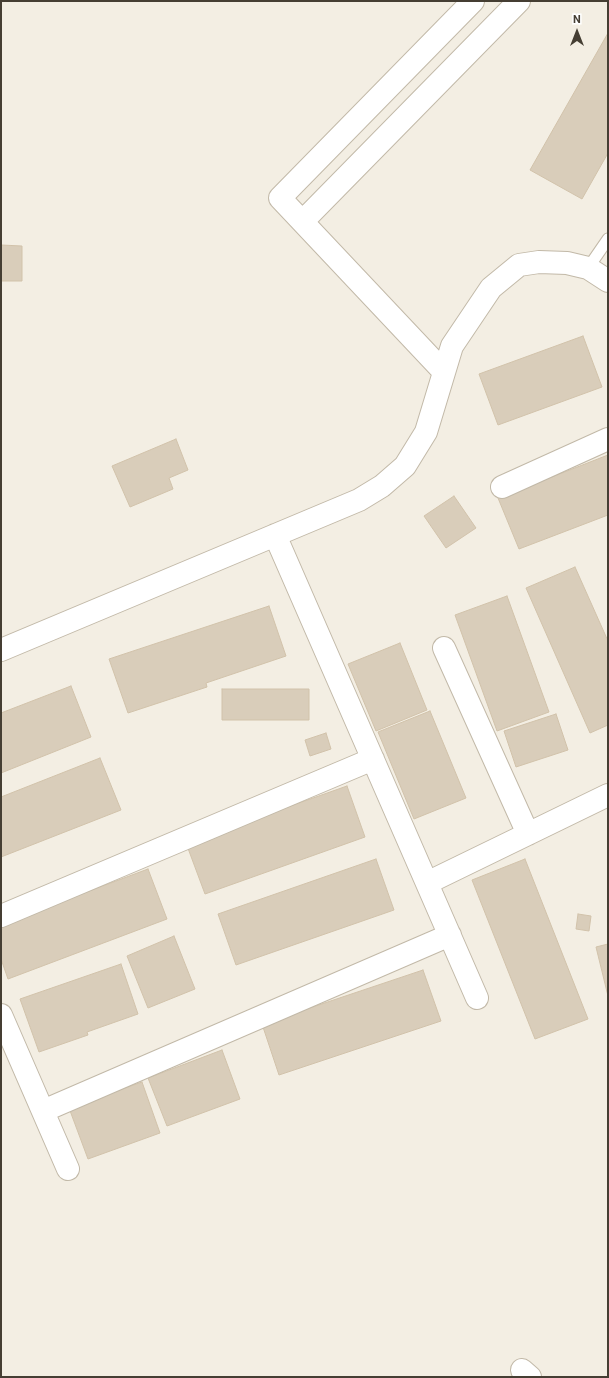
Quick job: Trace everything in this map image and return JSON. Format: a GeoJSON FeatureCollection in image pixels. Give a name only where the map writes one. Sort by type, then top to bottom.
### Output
{"type":"FeatureCollection","features":[{"type":"Feature","properties":{"kind":"street"},"geometry":{"type":"LineString","coordinates":[[444,372],[280,198],[473,1]]}},
{"type":"Feature","properties":{"kind":"street"},"geometry":{"type":"LineString","coordinates":[[303,221],[519,1]]}},
{"type":"Feature","properties":{"kind":"street"},"geometry":{"type":"LineString","coordinates":[[1,650],[359,500],[382,486],[405,466],[426,432],[452,346],[491,288],[519,265],[540,262],[567,263],[588,268],[608,281]]}},
{"type":"Feature","properties":{"kind":"street"},"geometry":{"type":"LineString","coordinates":[[502,487],[608,439]]}},
{"type":"Feature","properties":{"kind":"street"},"geometry":{"type":"LineString","coordinates":[[275,535],[477,998]]}},
{"type":"Feature","properties":{"kind":"street"},"geometry":{"type":"LineString","coordinates":[[444,648],[528,834]]}},
{"type":"Feature","properties":{"kind":"street"},"geometry":{"type":"LineString","coordinates":[[1,916],[373,759]]}},
{"type":"Feature","properties":{"kind":"street"},"geometry":{"type":"LineString","coordinates":[[427,883],[608,795]]}},
{"type":"Feature","properties":{"kind":"street"},"geometry":{"type":"LineString","coordinates":[[43,1111],[450,935]]}},
{"type":"Feature","properties":{"kind":"street"},"geometry":{"type":"LineString","coordinates":[[1,1015],[68,1170]]}},
{"type":"Feature","properties":{"kind":"lane"},"geometry":{"type":"LineString","coordinates":[[588,268],[608,239]]}},
{"type":"Feature","properties":{"kind":"building"},"geometry":{"type":"Polygon","coordinates":[[[608,33],[608,153],[582,199],[530,170],[608,33]]]}},
{"type":"Feature","properties":{"kind":"building"},"geometry":{"type":"Polygon","coordinates":[[[1,245],[22,246],[22,281],[1,281],[1,245]]]}},
{"type":"Feature","properties":{"kind":"building"},"geometry":{"type":"Polygon","coordinates":[[[583,336],[602,387],[498,425],[479,374],[583,336]]]}},
{"type":"Feature","properties":{"kind":"building"},"geometry":{"type":"Polygon","coordinates":[[[176,439],[188,470],[169,478],[173,489],[130,507],[112,466],[176,439]]]}},
{"type":"Feature","properties":{"kind":"building"},"geometry":{"type":"Polygon","coordinates":[[[608,455],[608,515],[519,549],[498,498],[608,455]]]}},
{"type":"Feature","properties":{"kind":"building"},"geometry":{"type":"Polygon","coordinates":[[[454,496],[476,528],[446,548],[424,516],[454,496]]]}},
{"type":"Feature","properties":{"kind":"building"},"geometry":{"type":"Polygon","coordinates":[[[575,567],[608,641],[608,725],[590,733],[526,588],[575,567]]]}},
{"type":"Feature","properties":{"kind":"building"},"geometry":{"type":"Polygon","coordinates":[[[507,596],[549,712],[497,731],[455,615],[507,596]]]}},
{"type":"Feature","properties":{"kind":"building"},"geometry":{"type":"Polygon","coordinates":[[[269,606],[286,656],[206,683],[207,687],[128,713],[109,659],[269,606]]]}},
{"type":"Feature","properties":{"kind":"building"},"geometry":{"type":"Polygon","coordinates":[[[400,643],[427,710],[376,731],[348,664],[400,643]]]}},
{"type":"Feature","properties":{"kind":"building"},"geometry":{"type":"Polygon","coordinates":[[[71,686],[91,737],[1,773],[1,713],[71,686]]]}},
{"type":"Feature","properties":{"kind":"building"},"geometry":{"type":"Polygon","coordinates":[[[222,689],[309,689],[309,720],[222,720],[222,689]]]}},
{"type":"Feature","properties":{"kind":"building"},"geometry":{"type":"Polygon","coordinates":[[[430,711],[466,798],[414,819],[378,732],[430,711]]]}},
{"type":"Feature","properties":{"kind":"building"},"geometry":{"type":"Polygon","coordinates":[[[556,714],[568,750],[516,767],[504,731],[556,714]]]}},
{"type":"Feature","properties":{"kind":"building"},"geometry":{"type":"Polygon","coordinates":[[[326,733],[331,749],[310,756],[305,740],[326,733]]]}},
{"type":"Feature","properties":{"kind":"building"},"geometry":{"type":"Polygon","coordinates":[[[100,758],[121,810],[1,857],[1,797],[100,758]]]}},
{"type":"Feature","properties":{"kind":"building"},"geometry":{"type":"Polygon","coordinates":[[[347,786],[365,837],[205,894],[186,843],[347,786]]]}},
{"type":"Feature","properties":{"kind":"building"},"geometry":{"type":"Polygon","coordinates":[[[376,859],[394,910],[236,965],[218,914],[376,859]]]}},
{"type":"Feature","properties":{"kind":"building"},"geometry":{"type":"Polygon","coordinates":[[[525,859],[588,1019],[535,1039],[472,880],[525,859]]]}},
{"type":"Feature","properties":{"kind":"building"},"geometry":{"type":"Polygon","coordinates":[[[148,869],[167,919],[8,979],[1,959],[1,924],[148,869]]]}},
{"type":"Feature","properties":{"kind":"building"},"geometry":{"type":"Polygon","coordinates":[[[578,914],[591,916],[589,931],[576,929],[578,914]]]}},
{"type":"Feature","properties":{"kind":"building"},"geometry":{"type":"Polygon","coordinates":[[[174,936],[195,989],[148,1008],[127,956],[174,936]]]}},
{"type":"Feature","properties":{"kind":"building"},"geometry":{"type":"Polygon","coordinates":[[[608,944],[608,996],[596,947],[608,944]]]}},
{"type":"Feature","properties":{"kind":"building"},"geometry":{"type":"Polygon","coordinates":[[[121,964],[138,1014],[87,1032],[88,1035],[39,1052],[20,999],[121,964]]]}},
{"type":"Feature","properties":{"kind":"building"},"geometry":{"type":"Polygon","coordinates":[[[423,970],[441,1021],[279,1075],[262,1024],[423,970]]]}},
{"type":"Feature","properties":{"kind":"building"},"geometry":{"type":"Polygon","coordinates":[[[222,1050],[240,1099],[167,1126],[148,1078],[222,1050]]]}},
{"type":"Feature","properties":{"kind":"building"},"geometry":{"type":"Polygon","coordinates":[[[142,1082],[160,1133],[88,1159],[69,1108],[142,1082]]]}}]}
